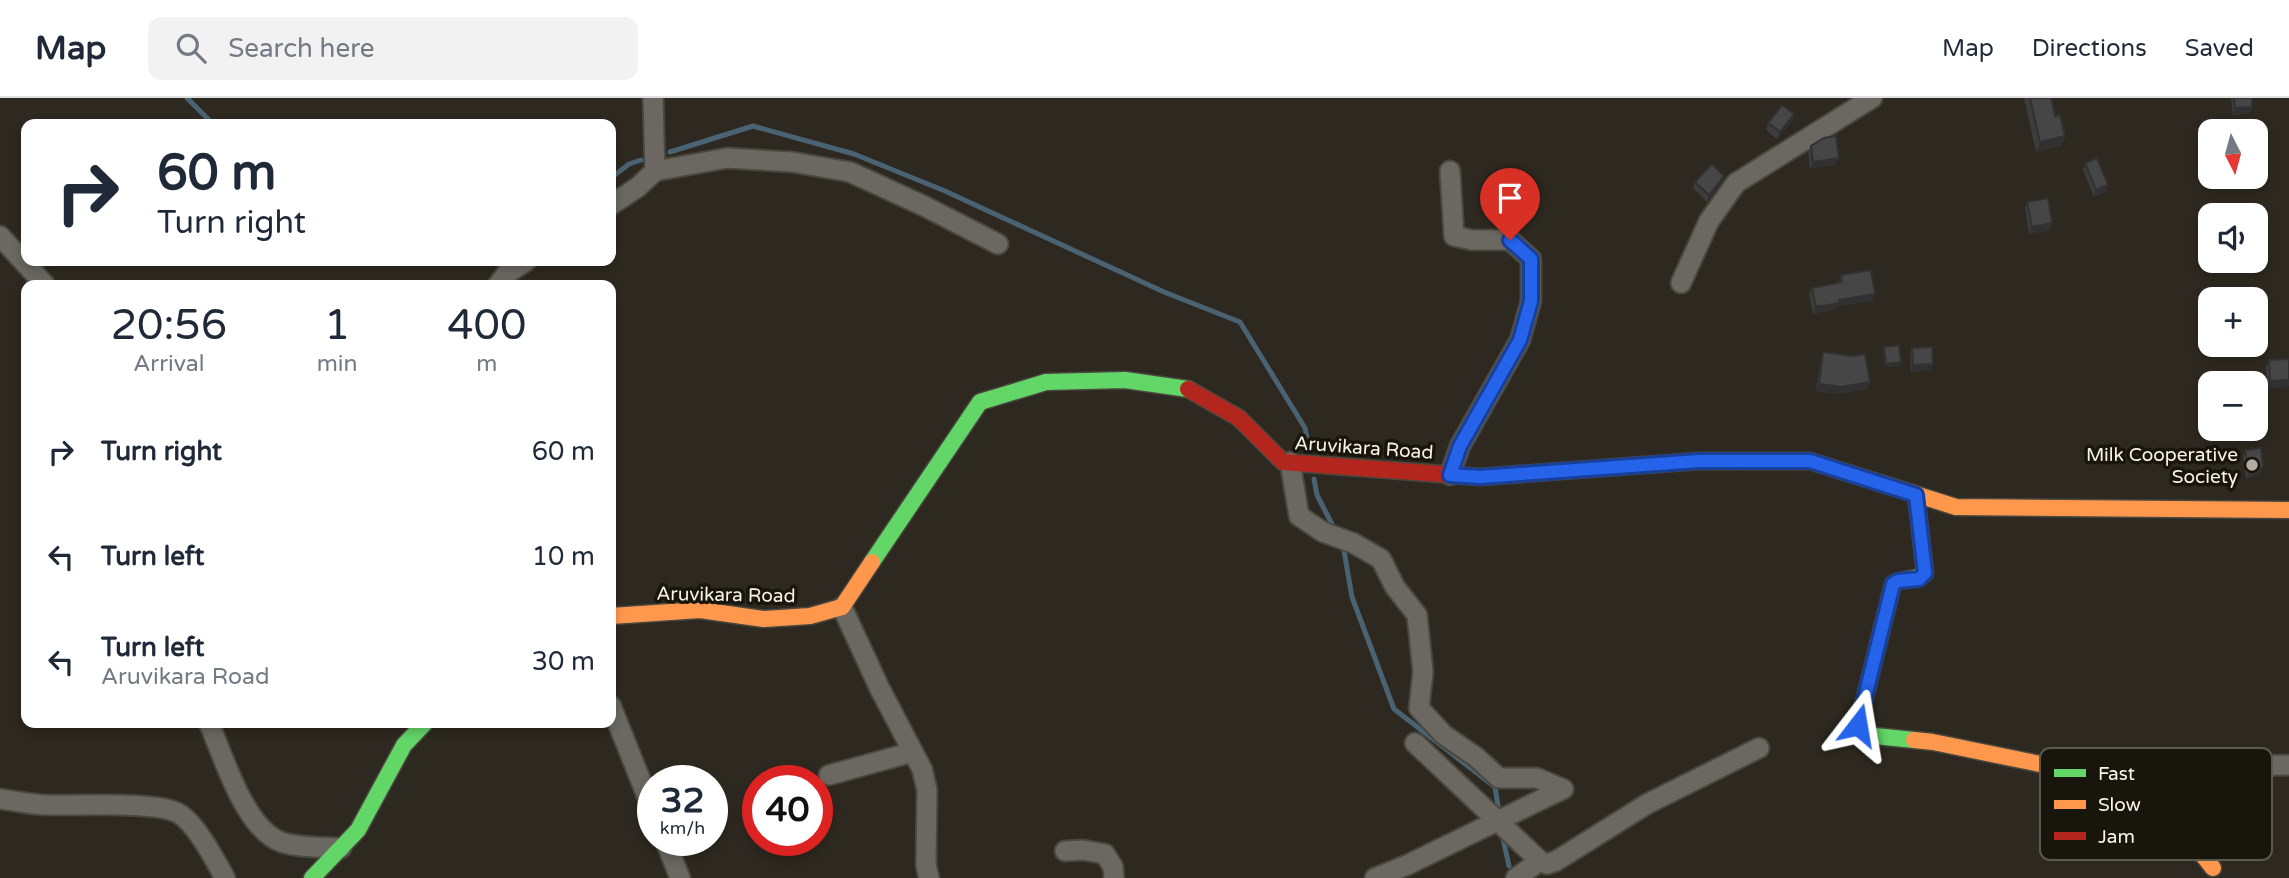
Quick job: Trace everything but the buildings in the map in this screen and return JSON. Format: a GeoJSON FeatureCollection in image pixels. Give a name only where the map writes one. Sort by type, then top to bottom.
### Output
{"type":"FeatureCollection","features":[{"type":"Feature","properties":{"kind":"main road","name":"Aruvikara Road"},"geometry":{"type":"LineString","coordinates":[[616,616],[700,611],[764,619],[810,616],[842,607],[980,402],[1046,382],[1125,380],[1191,389],[1239,418],[1283,462],[1480,477],[1699,461],[1810,461],[1956,507],[2289,510]]}},
{"type":"Feature","properties":{"kind":"main road"},"geometry":{"type":"LineString","coordinates":[[1916,495],[1925,573],[1919,579],[1893,584],[1858,725],[1859,731],[1865,735],[1933,742],[2040,765]]}},
{"type":"Feature","properties":{"kind":"main road"},"geometry":{"type":"LineString","coordinates":[[312,878],[358,830],[404,745],[420,728]]}},
{"type":"Feature","properties":{"kind":"main road"},"geometry":{"type":"LineString","coordinates":[[2207,860],[2213,868]]}},
{"type":"Feature","properties":{"kind":"street"},"geometry":{"type":"LineString","coordinates":[[653,98],[655,171]]}},
{"type":"Feature","properties":{"kind":"street"},"geometry":{"type":"LineString","coordinates":[[1681,283],[1709,221],[1736,183],[1872,98]]}},
{"type":"Feature","properties":{"kind":"street"},"geometry":{"type":"LineString","coordinates":[[616,202],[655,171],[727,158],[792,162],[850,172],[924,205],[998,244]]}},
{"type":"Feature","properties":{"kind":"street"},"geometry":{"type":"LineString","coordinates":[[1450,171],[1454,236],[1472,240],[1510,240],[1531,259],[1531,301],[1520,340],[1460,446],[1450,475]]}},
{"type":"Feature","properties":{"kind":"street"},"geometry":{"type":"LineString","coordinates":[[0,236],[21,259]]}},
{"type":"Feature","properties":{"kind":"street"},"geometry":{"type":"LineString","coordinates":[[28,266],[40,280]]}},
{"type":"Feature","properties":{"kind":"street"},"geometry":{"type":"LineString","coordinates":[[1290,462],[1299,516],[1323,532],[1353,543],[1381,559],[1395,587],[1417,615],[1423,672],[1419,708],[1444,735],[1476,757],[1499,778],[1537,778],[1563,789],[1375,878]]}},
{"type":"Feature","properties":{"kind":"street"},"geometry":{"type":"LineString","coordinates":[[842,607],[880,689],[922,769],[927,790],[926,865],[929,878]]}},
{"type":"Feature","properties":{"kind":"street"},"geometry":{"type":"LineString","coordinates":[[616,718],[637,771]]}},
{"type":"Feature","properties":{"kind":"street"},"geometry":{"type":"LineString","coordinates":[[211,728],[243,803],[253,821],[266,834],[281,842],[341,848]]}},
{"type":"Feature","properties":{"kind":"street"},"geometry":{"type":"LineString","coordinates":[[1415,743],[1539,861],[1552,864],[1647,804],[1759,748]]}},
{"type":"Feature","properties":{"kind":"street"},"geometry":{"type":"LineString","coordinates":[[833,774],[913,752]]}},
{"type":"Feature","properties":{"kind":"street"},"geometry":{"type":"LineString","coordinates":[[0,799],[45,805],[169,809],[186,819],[225,878]]}},
{"type":"Feature","properties":{"kind":"street"},"geometry":{"type":"LineString","coordinates":[[1065,851],[1083,850],[1105,854],[1114,867],[1114,878]]}},
{"type":"Feature","properties":{"kind":"street"},"geometry":{"type":"LineString","coordinates":[[671,856],[680,878]]}},
{"type":"Feature","properties":{"kind":"street"},"geometry":{"type":"LineString","coordinates":[[1516,878],[1539,861]]}},
{"type":"Feature","properties":{"kind":"waterway"},"geometry":{"type":"LineString","coordinates":[[187,98],[208,119]]}},
{"type":"Feature","properties":{"kind":"waterway"},"geometry":{"type":"LineString","coordinates":[[670,152],[753,126],[854,154],[945,191],[1164,292],[1240,322],[1305,428],[1309,449]]}},
{"type":"Feature","properties":{"kind":"waterway"},"geometry":{"type":"LineString","coordinates":[[616,174],[629,164],[641,160]]}},
{"type":"Feature","properties":{"kind":"waterway"},"geometry":{"type":"LineString","coordinates":[[1314,479],[1317,495],[1335,530]]}},
{"type":"Feature","properties":{"kind":"waterway"},"geometry":{"type":"LineString","coordinates":[[1343,545],[1352,597],[1394,709],[1495,787],[1498,806]]}},
{"type":"Feature","properties":{"kind":"waterway"},"geometry":{"type":"LineString","coordinates":[[1502,834],[1509,866]]}},
{"type":"Feature","properties":{"kind":"traffic: fast"},"geometry":{"type":"LineString","coordinates":[[872,562],[980,402],[1046,382],[1125,380],[1188,389]]}},
{"type":"Feature","properties":{"kind":"traffic: fast"},"geometry":{"type":"LineString","coordinates":[[1914,740],[1865,735],[1859,731],[1858,725],[1893,584],[1918,578],[1925,573],[1916,495]]}},
{"type":"Feature","properties":{"kind":"traffic: fast"},"geometry":{"type":"LineString","coordinates":[[312,878],[358,830],[404,745],[420,728]]}},
{"type":"Feature","properties":{"kind":"traffic: slow"},"geometry":{"type":"LineString","coordinates":[[1746,461],[1810,461],[1956,507],[2289,510]]}},
{"type":"Feature","properties":{"kind":"traffic: slow"},"geometry":{"type":"LineString","coordinates":[[616,616],[700,610],[764,619],[810,616],[842,607],[872,562]]}},
{"type":"Feature","properties":{"kind":"traffic: slow"},"geometry":{"type":"LineString","coordinates":[[1914,740],[2040,764]]}},
{"type":"Feature","properties":{"kind":"traffic: slow"},"geometry":{"type":"LineString","coordinates":[[2207,860],[2213,868]]}},
{"type":"Feature","properties":{"kind":"traffic: jam"},"geometry":{"type":"LineString","coordinates":[[1188,389],[1239,418],[1283,462],[1480,477],[1699,461],[1746,461]]}},
{"type":"Feature","properties":{"kind":"place","name":"Milk Cooperative Society"},"geometry":{"type":"Point","coordinates":[2252,465]}},
{"type":"Feature","properties":{"kind":"route"},"geometry":{"type":"LineString","coordinates":[[1510,240],[1531,259],[1531,301],[1520,340],[1460,446],[1450,475],[1480,477],[1699,461],[1810,461],[1916,495],[1925,573],[1919,579],[1893,584],[1858,725]]}}]}
